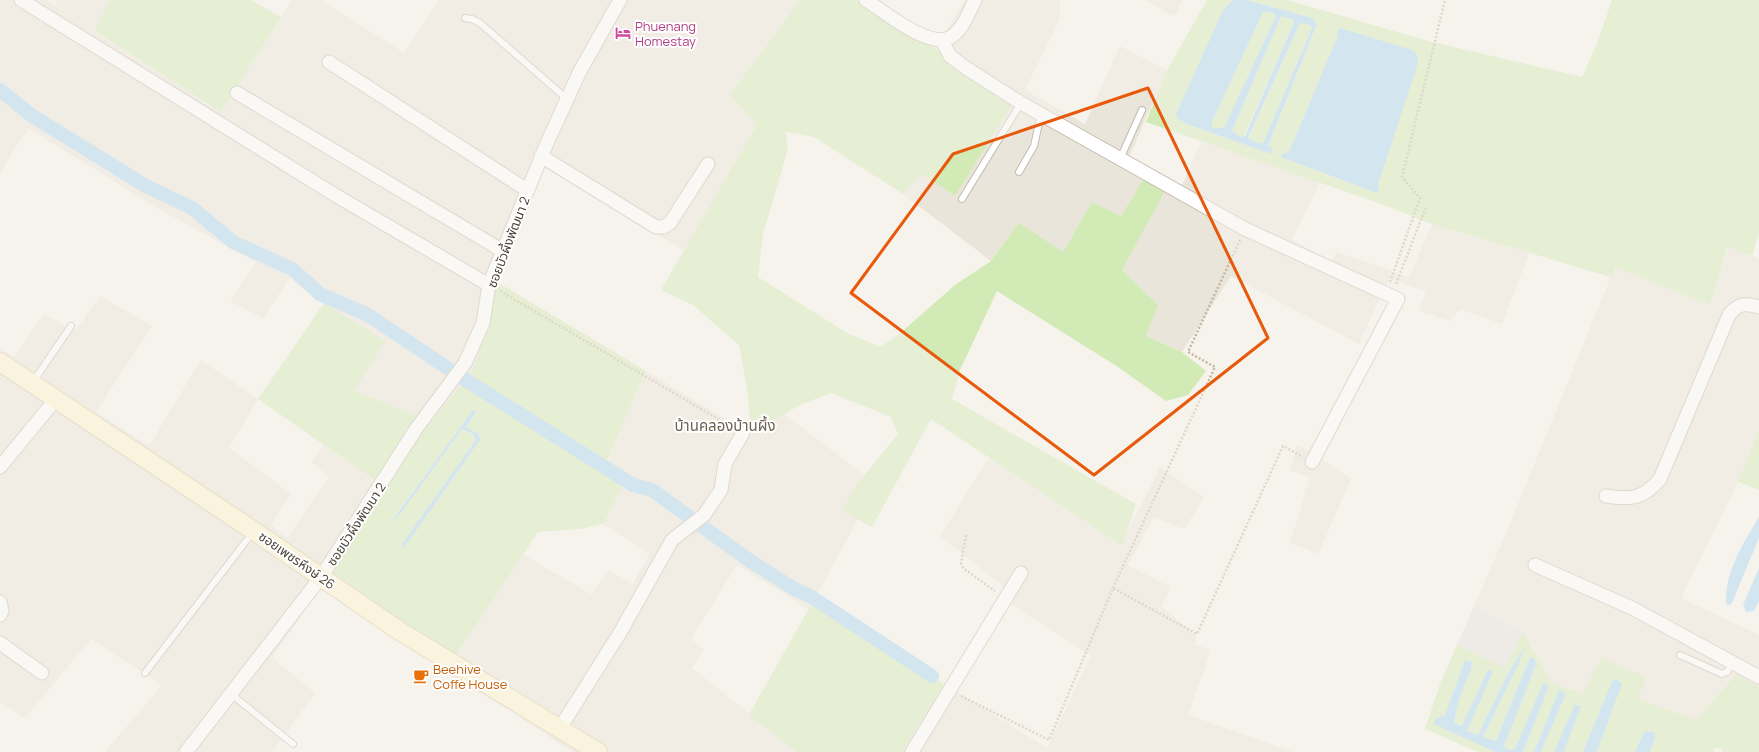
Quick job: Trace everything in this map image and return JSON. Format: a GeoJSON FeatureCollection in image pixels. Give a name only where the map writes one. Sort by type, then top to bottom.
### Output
{"type":"FeatureCollection","features":[{"type":"Feature","properties":{"kind":"street"},"geometry":{"type":"LineString","coordinates":[[22,0],[335,195],[489,285]]}},
{"type":"Feature","properties":{"kind":"street","name":"ซอยบัวผึ้งพัฒนา 2"},"geometry":{"type":"LineString","coordinates":[[186,752],[321,577],[416,429],[465,363],[483,323],[489,285],[541,156],[580,70],[620,0]]}},
{"type":"Feature","properties":{"kind":"street"},"geometry":{"type":"LineString","coordinates":[[866,0],[917,33],[933,40],[942,41],[952,36],[963,23],[975,0]]}},
{"type":"Feature","properties":{"kind":"street"},"geometry":{"type":"LineString","coordinates":[[942,41],[950,56],[1021,103],[1245,228],[1398,299],[1312,462]]}},
{"type":"Feature","properties":{"kind":"street"},"geometry":{"type":"LineString","coordinates":[[329,62],[527,190]]}},
{"type":"Feature","properties":{"kind":"street"},"geometry":{"type":"LineString","coordinates":[[237,93],[503,251]]}},
{"type":"Feature","properties":{"kind":"street"},"geometry":{"type":"LineString","coordinates":[[541,156],[656,227],[663,227],[670,223],[708,164]]}},
{"type":"Feature","properties":{"kind":"street"},"geometry":{"type":"LineString","coordinates":[[1606,496],[1620,498],[1638,496],[1652,488],[1660,480],[1729,315],[1735,307],[1741,304],[1751,304],[1759,307]]}},
{"type":"Feature","properties":{"kind":"street","name":"ซอยเพชรหึงษ์ 26"},"geometry":{"type":"LineString","coordinates":[[0,362],[254,530],[321,577],[452,664],[598,752]]}},
{"type":"Feature","properties":{"kind":"street"},"geometry":{"type":"LineString","coordinates":[[0,467],[56,399]]}},
{"type":"Feature","properties":{"kind":"street"},"geometry":{"type":"LineString","coordinates":[[560,728],[621,631],[672,540],[704,515],[721,490],[725,464],[743,433]]}},
{"type":"Feature","properties":{"kind":"street"},"geometry":{"type":"LineString","coordinates":[[1535,565],[1632,608],[1759,677]]}},
{"type":"Feature","properties":{"kind":"street"},"geometry":{"type":"LineString","coordinates":[[912,752],[1021,573]]}},
{"type":"Feature","properties":{"kind":"street"},"geometry":{"type":"LineString","coordinates":[[0,602],[2,611],[0,615]]}},
{"type":"Feature","properties":{"kind":"street"},"geometry":{"type":"LineString","coordinates":[[0,642],[42,673]]}},
{"type":"Feature","properties":{"kind":"lane"},"geometry":{"type":"LineString","coordinates":[[465,18],[472,19],[480,23],[567,99]]}},
{"type":"Feature","properties":{"kind":"lane"},"geometry":{"type":"LineString","coordinates":[[962,199],[1021,103]]}},
{"type":"Feature","properties":{"kind":"lane"},"geometry":{"type":"LineString","coordinates":[[1120,159],[1142,110]]}},
{"type":"Feature","properties":{"kind":"lane"},"geometry":{"type":"LineString","coordinates":[[1019,172],[1034,146],[1041,114]]}},
{"type":"Feature","properties":{"kind":"lane"},"geometry":{"type":"LineString","coordinates":[[32,383],[71,326]]}},
{"type":"Feature","properties":{"kind":"lane"},"geometry":{"type":"LineString","coordinates":[[145,673],[254,530]]}},
{"type":"Feature","properties":{"kind":"lane"},"geometry":{"type":"LineString","coordinates":[[1680,655],[1722,674],[1727,672],[1733,663]]}},
{"type":"Feature","properties":{"kind":"lane"},"geometry":{"type":"LineString","coordinates":[[231,694],[293,744]]}},
{"type":"Feature","properties":{"kind":"path"},"geometry":{"type":"LineString","coordinates":[[1388,294],[1420,198],[1402,177],[1445,0]]}},
{"type":"Feature","properties":{"kind":"path"},"geometry":{"type":"LineString","coordinates":[[1388,294],[1426,207]]}},
{"type":"Feature","properties":{"kind":"path"},"geometry":{"type":"LineString","coordinates":[[951,690],[1049,740],[1113,588],[1215,367],[1188,352],[1245,228]]}},
{"type":"Feature","properties":{"kind":"path"},"geometry":{"type":"LineString","coordinates":[[489,285],[743,433]]}},
{"type":"Feature","properties":{"kind":"path"},"geometry":{"type":"LineString","coordinates":[[1113,588],[1197,634],[1283,446],[1312,462]]}},
{"type":"Feature","properties":{"kind":"path"},"geometry":{"type":"LineString","coordinates":[[966,535],[961,563],[963,568],[976,579],[1006,598]]}},
{"type":"Feature","properties":{"kind":"highlighted area"},"geometry":{"type":"Polygon","coordinates":[[[1148,88],[1268,338],[1094,475],[851,293],[953,154],[1148,88]]]}},
{"type":"Feature","properties":{"kind":"shaded area"},"geometry":{"type":"Polygon","coordinates":[[[0,0],[47,0],[55,5],[58,0],[109,0],[95,32],[221,112],[292,0],[321,0],[404,53],[439,0],[800,0],[730,95],[757,125],[685,251],[543,166],[497,281],[475,366],[432,421],[354,391],[324,303],[291,276],[263,318],[230,301],[256,262],[159,209],[28,128],[0,173],[0,0]]]}},
{"type":"Feature","properties":{"kind":"shaded area"},"geometry":{"type":"Polygon","coordinates":[[[965,0],[1060,0],[1060,19],[1025,90],[1085,124],[1120,46],[1167,70],[1129,157],[1182,186],[1201,142],[1320,182],[1292,240],[1332,261],[1336,252],[1409,277],[1432,224],[1529,253],[1502,324],[1460,309],[1450,321],[1419,311],[1426,291],[1389,279],[1359,344],[1231,276],[1182,352],[1146,336],[1158,305],[1122,270],[1165,189],[1144,178],[1121,216],[1092,202],[1063,252],[1019,224],[991,261],[903,194],[922,173],[955,196],[1012,105],[987,73],[954,53],[947,29],[965,0]]]}},
{"type":"Feature","properties":{"kind":"shaded area"},"geometry":{"type":"Polygon","coordinates":[[[1145,0],[1183,0],[1174,16],[1145,0]]]}},
{"type":"Feature","properties":{"kind":"shaded area"},"geometry":{"type":"Polygon","coordinates":[[[1729,247],[1759,259],[1759,430],[1738,482],[1681,598],[1759,635],[1759,687],[1737,675],[1696,720],[1638,699],[1583,694],[1552,683],[1523,633],[1474,606],[1505,536],[1615,267],[1710,305],[1729,247]]]}},
{"type":"Feature","properties":{"kind":"shaded area"},"geometry":{"type":"Polygon","coordinates":[[[100,296],[152,326],[96,412],[149,446],[201,360],[258,399],[229,448],[291,494],[271,525],[287,538],[329,477],[312,462],[323,445],[386,488],[330,574],[272,658],[315,693],[272,752],[105,752],[162,685],[91,639],[25,718],[0,702],[0,349],[14,357],[44,314],[75,331],[100,296]]]}},
{"type":"Feature","properties":{"kind":"shaded area"},"geometry":{"type":"Polygon","coordinates":[[[646,371],[734,424],[750,421],[766,424],[784,414],[864,475],[842,511],[858,519],[809,609],[737,565],[691,639],[704,649],[692,668],[797,752],[572,752],[506,708],[445,672],[522,554],[591,594],[609,571],[633,584],[650,554],[603,524],[623,486],[601,473],[646,371]]]}},
{"type":"Feature","properties":{"kind":"shaded area"},"geometry":{"type":"Polygon","coordinates":[[[1297,445],[1310,451],[1351,479],[1318,554],[1290,543],[1310,478],[1290,470],[1297,445]]]}},
{"type":"Feature","properties":{"kind":"shaded area"},"geometry":{"type":"Polygon","coordinates":[[[989,458],[1121,546],[1160,467],[1204,497],[1184,529],[1154,517],[1128,565],[1170,587],[1162,607],[1197,636],[1194,644],[1211,650],[1188,715],[1293,752],[902,752],[944,684],[1047,748],[1091,656],[1010,603],[1004,587],[940,536],[989,458]]]}},
{"type":"Feature","properties":{"kind":"shaded area"},"geometry":{"type":"Polygon","coordinates":[[[1474,606],[1523,633],[1505,667],[1457,645],[1474,606]]]}},
{"type":"Feature","properties":{"kind":"green space"},"geometry":{"type":"Polygon","coordinates":[[[109,0],[251,0],[281,17],[221,112],[95,31],[109,0]]]}},
{"type":"Feature","properties":{"kind":"green space"},"geometry":{"type":"Polygon","coordinates":[[[800,0],[857,0],[929,44],[1012,105],[955,196],[922,174],[903,194],[814,137],[786,132],[788,149],[763,234],[758,277],[847,333],[880,347],[898,335],[955,285],[991,261],[1019,223],[1063,252],[1092,202],[1121,216],[1144,178],[1166,189],[1122,270],[1158,305],[1146,336],[1182,352],[1206,371],[1188,395],[1166,401],[1118,367],[997,291],[960,370],[952,399],[1136,504],[1122,546],[931,419],[872,527],[842,511],[857,484],[898,434],[891,417],[831,393],[802,404],[766,424],[750,421],[747,387],[739,345],[693,305],[661,290],[757,125],[730,95],[800,0]]]}},
{"type":"Feature","properties":{"kind":"green space"},"geometry":{"type":"Polygon","coordinates":[[[1207,0],[1233,0],[1223,10],[1176,114],[1177,118],[1187,124],[1271,154],[1268,147],[1317,24],[1312,18],[1247,0],[1287,0],[1428,41],[1582,77],[1598,41],[1612,0],[1759,0],[1759,233],[1752,256],[1728,247],[1710,305],[1615,267],[1611,277],[1432,224],[1384,205],[1146,122],[1167,70],[1207,0]],[[1337,32],[1338,35],[1289,152],[1282,154],[1281,157],[1374,192],[1379,192],[1378,185],[1418,63],[1337,32]]]}},
{"type":"Feature","properties":{"kind":"green space"},"geometry":{"type":"Polygon","coordinates":[[[1263,12],[1274,13],[1275,18],[1224,129],[1213,128],[1211,124],[1263,12]]]}},
{"type":"Feature","properties":{"kind":"green space"},"geometry":{"type":"Polygon","coordinates":[[[1281,16],[1292,19],[1294,22],[1244,136],[1241,137],[1232,131],[1281,16]]]}},
{"type":"Feature","properties":{"kind":"green space"},"geometry":{"type":"Polygon","coordinates":[[[1300,23],[1310,25],[1312,28],[1265,139],[1262,143],[1256,143],[1248,139],[1300,23]]]}},
{"type":"Feature","properties":{"kind":"green space"},"geometry":{"type":"Polygon","coordinates":[[[497,282],[646,371],[601,473],[623,486],[603,524],[580,529],[538,532],[456,655],[334,579],[330,574],[386,488],[258,399],[324,303],[385,341],[354,391],[432,421],[475,366],[497,282]],[[473,410],[392,520],[401,513],[462,429],[473,434],[477,440],[402,544],[404,548],[480,440],[479,434],[466,427],[477,411],[473,410]]]}},
{"type":"Feature","properties":{"kind":"green space"},"geometry":{"type":"Polygon","coordinates":[[[1759,430],[1759,490],[1738,482],[1759,430]]]}},
{"type":"Feature","properties":{"kind":"green space"},"geometry":{"type":"Polygon","coordinates":[[[817,594],[944,684],[902,752],[797,752],[749,715],[817,594]]]}},
{"type":"Feature","properties":{"kind":"green space"},"geometry":{"type":"Polygon","coordinates":[[[1523,633],[1552,683],[1583,694],[1602,658],[1646,677],[1638,699],[1696,720],[1737,674],[1759,687],[1759,752],[1723,752],[1722,749],[1715,748],[1714,752],[1650,752],[1655,739],[1653,731],[1644,732],[1635,752],[1597,752],[1622,684],[1613,679],[1583,752],[1564,752],[1581,706],[1576,704],[1554,752],[1541,752],[1566,693],[1559,691],[1534,752],[1523,752],[1549,686],[1543,683],[1515,749],[1508,750],[1504,746],[1536,665],[1535,658],[1530,658],[1496,741],[1483,737],[1520,661],[1523,649],[1507,675],[1478,735],[1467,731],[1492,671],[1462,726],[1454,723],[1458,702],[1471,669],[1472,661],[1465,660],[1445,715],[1436,718],[1435,724],[1495,752],[1478,752],[1425,729],[1441,681],[1457,645],[1505,667],[1523,633]]]}},
{"type":"Feature","properties":{"kind":"water"},"geometry":{"type":"Polygon","coordinates":[[[1233,0],[1247,0],[1312,18],[1317,24],[1268,146],[1273,148],[1271,154],[1187,124],[1177,118],[1176,114],[1223,10],[1233,0]],[[1263,12],[1211,124],[1213,128],[1224,128],[1275,18],[1274,13],[1263,12]],[[1281,16],[1232,131],[1241,137],[1245,136],[1294,22],[1292,19],[1281,16]],[[1300,23],[1248,138],[1256,143],[1262,143],[1265,139],[1312,28],[1310,25],[1300,23]]]}},
{"type":"Feature","properties":{"kind":"water"},"geometry":{"type":"Polygon","coordinates":[[[1340,28],[1412,50],[1418,56],[1418,63],[1378,185],[1379,192],[1374,192],[1281,157],[1282,154],[1289,152],[1338,35],[1337,32],[1340,28]]]}},
{"type":"Feature","properties":{"kind":"water"},"geometry":{"type":"Polygon","coordinates":[[[473,410],[477,411],[466,427],[479,434],[480,440],[404,548],[402,544],[476,440],[473,434],[462,429],[401,513],[391,522],[473,410]]]}},
{"type":"Feature","properties":{"kind":"water"},"geometry":{"type":"Polygon","coordinates":[[[1759,517],[1759,538],[1731,605],[1726,604],[1728,580],[1736,558],[1759,517]]]}},
{"type":"Feature","properties":{"kind":"water"},"geometry":{"type":"Polygon","coordinates":[[[1759,568],[1759,601],[1754,611],[1746,612],[1743,605],[1759,568]]]}},
{"type":"Feature","properties":{"kind":"water"},"geometry":{"type":"Polygon","coordinates":[[[1524,647],[1520,661],[1483,737],[1496,741],[1530,658],[1535,658],[1536,665],[1504,746],[1509,750],[1515,749],[1543,683],[1549,686],[1523,752],[1495,752],[1434,724],[1436,718],[1445,715],[1465,660],[1472,662],[1471,669],[1458,702],[1454,723],[1462,726],[1488,670],[1493,671],[1467,731],[1478,735],[1507,675],[1524,647]]]}},
{"type":"Feature","properties":{"kind":"water"},"geometry":{"type":"Polygon","coordinates":[[[1613,679],[1618,680],[1622,684],[1597,752],[1583,752],[1613,679]]]}},
{"type":"Feature","properties":{"kind":"water"},"geometry":{"type":"Polygon","coordinates":[[[1559,690],[1566,693],[1541,752],[1534,752],[1559,690]]]}},
{"type":"Feature","properties":{"kind":"water"},"geometry":{"type":"Polygon","coordinates":[[[1575,704],[1581,706],[1564,752],[1554,752],[1575,704]]]}},
{"type":"Feature","properties":{"kind":"water"},"geometry":{"type":"Polygon","coordinates":[[[1654,731],[1655,739],[1650,752],[1635,752],[1644,732],[1654,731]]]}},
{"type":"Feature","properties":{"kind":"waterway"},"geometry":{"type":"LineString","coordinates":[[0,90],[31,115],[144,185],[192,208],[233,242],[292,269],[320,294],[368,315],[464,379],[633,485],[652,490],[750,561],[796,590],[810,596],[932,676]]}},
{"type":"Feature","properties":{"kind":"place","name":"Phuenang Homestay"},"geometry":{"type":"Point","coordinates":[623,33]}},
{"type":"Feature","properties":{"kind":"place","name":"Beehive Coffe House"},"geometry":{"type":"Point","coordinates":[421,676]}},
{"type":"Feature","properties":{"kind":"district","name":"บ้านคลองบ้านผึ้ง"},"geometry":{"type":"Point","coordinates":[725,426]}}]}
